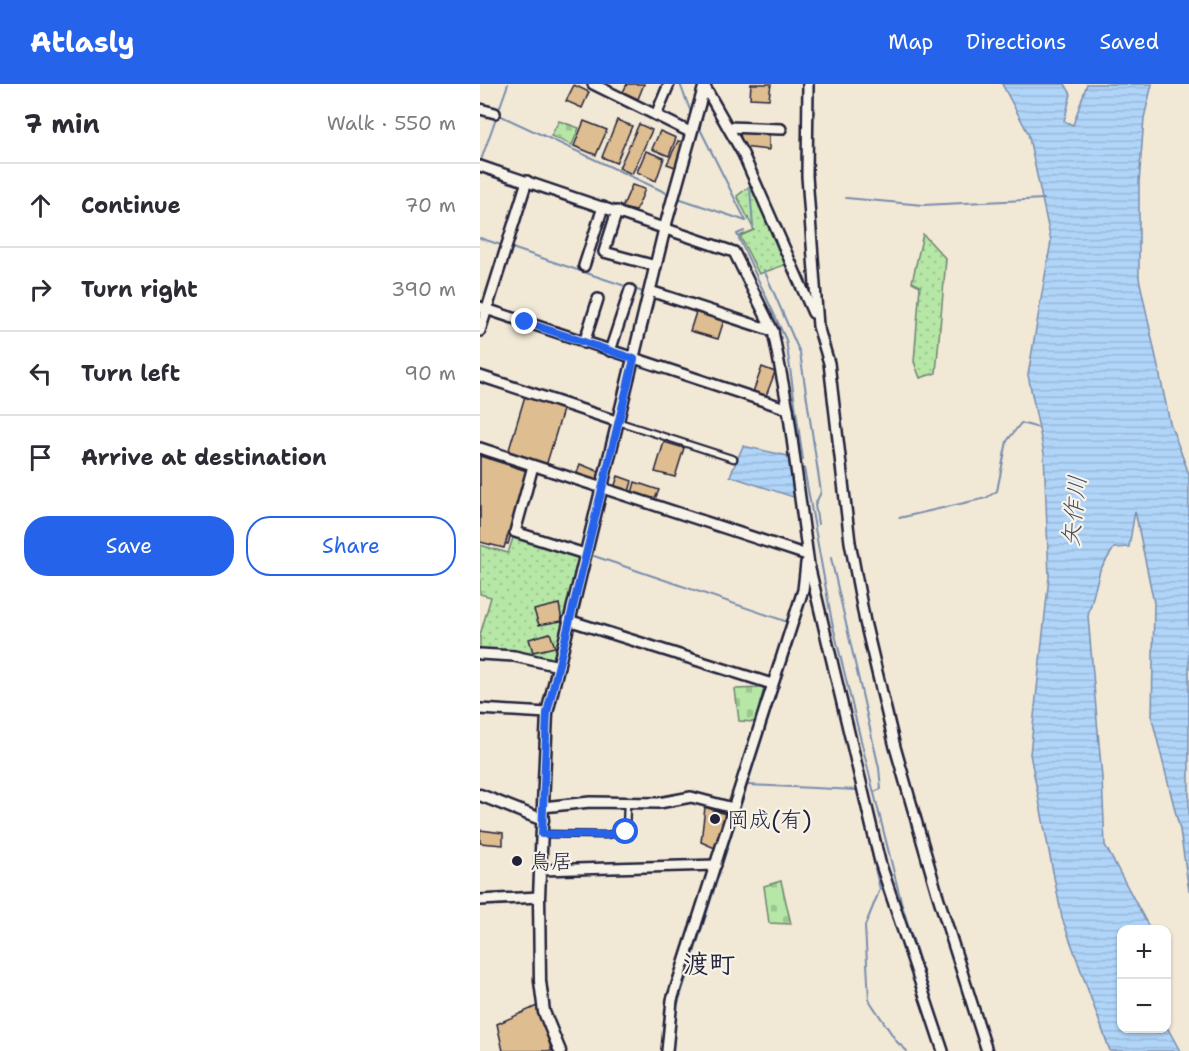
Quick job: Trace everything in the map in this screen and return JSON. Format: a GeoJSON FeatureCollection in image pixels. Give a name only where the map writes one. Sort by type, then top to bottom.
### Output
{"type":"FeatureCollection","features":[{"type":"Feature","properties":{"kind":"street"},"geometry":{"type":"LineString","coordinates":[[593,84],[690,132]]}},
{"type":"Feature","properties":{"kind":"street"},"geometry":{"type":"LineString","coordinates":[[615,95],[620,84]]}},
{"type":"Feature","properties":{"kind":"street"},"geometry":{"type":"LineString","coordinates":[[656,115],[669,84]]}},
{"type":"Feature","properties":{"kind":"street"},"geometry":{"type":"LineString","coordinates":[[808,84],[807,176],[818,326]]}},
{"type":"Feature","properties":{"kind":"street"},"geometry":{"type":"LineString","coordinates":[[705,86],[743,154],[786,249],[818,326],[829,363],[849,538],[865,622],[908,792],[987,1051]]}},
{"type":"Feature","properties":{"kind":"street"},"geometry":{"type":"LineString","coordinates":[[560,1051],[544,1012],[542,993],[539,897],[547,713],[665,227],[690,132],[705,86]]}},
{"type":"Feature","properties":{"kind":"street"},"geometry":{"type":"LineString","coordinates":[[480,109],[495,113]]}},
{"type":"Feature","properties":{"kind":"street"},"geometry":{"type":"LineString","coordinates":[[728,128],[781,129]]}},
{"type":"Feature","properties":{"kind":"street"},"geometry":{"type":"LineString","coordinates":[[480,166],[734,252],[773,331],[788,409],[807,555],[880,862],[942,1051]]}},
{"type":"Feature","properties":{"kind":"street"},"geometry":{"type":"LineString","coordinates":[[480,331],[483,309],[527,181]]}},
{"type":"Feature","properties":{"kind":"street"},"geometry":{"type":"LineString","coordinates":[[584,266],[603,207]]}},
{"type":"Feature","properties":{"kind":"street"},"geometry":{"type":"LineString","coordinates":[[617,211],[604,252],[656,266]]}},
{"type":"Feature","properties":{"kind":"street"},"geometry":{"type":"LineString","coordinates":[[610,351],[630,290]]}},
{"type":"Feature","properties":{"kind":"street"},"geometry":{"type":"LineString","coordinates":[[650,291],[773,331]]}},
{"type":"Feature","properties":{"kind":"street"},"geometry":{"type":"LineString","coordinates":[[584,343],[598,299]]}},
{"type":"Feature","properties":{"kind":"street"},"geometry":{"type":"LineString","coordinates":[[483,309],[788,409]]}},
{"type":"Feature","properties":{"kind":"street"},"geometry":{"type":"LineString","coordinates":[[480,376],[619,422]]}},
{"type":"Feature","properties":{"kind":"street"},"geometry":{"type":"LineString","coordinates":[[480,448],[603,486],[807,555]]}},
{"type":"Feature","properties":{"kind":"street"},"geometry":{"type":"LineString","coordinates":[[533,466],[515,532],[585,554]]}},
{"type":"Feature","properties":{"kind":"street"},"geometry":{"type":"LineString","coordinates":[[667,1051],[672,1000],[803,590],[807,555]]}},
{"type":"Feature","properties":{"kind":"street"},"geometry":{"type":"LineString","coordinates":[[568,620],[772,684]]}},
{"type":"Feature","properties":{"kind":"street"},"geometry":{"type":"LineString","coordinates":[[480,654],[514,656],[558,666]]}},
{"type":"Feature","properties":{"kind":"street"},"geometry":{"type":"LineString","coordinates":[[480,709],[547,713]]}},
{"type":"Feature","properties":{"kind":"street"},"geometry":{"type":"LineString","coordinates":[[480,795],[543,820]]}},
{"type":"Feature","properties":{"kind":"street"},"geometry":{"type":"LineString","coordinates":[[543,807],[590,802],[659,803],[691,797],[733,808]]}},
{"type":"Feature","properties":{"kind":"street"},"geometry":{"type":"LineString","coordinates":[[541,870],[716,865]]}},
{"type":"Feature","properties":{"kind":"street"},"geometry":{"type":"LineString","coordinates":[[480,900],[539,897]]}},
{"type":"Feature","properties":{"kind":"lane"},"geometry":{"type":"LineString","coordinates":[[619,422],[734,459]]}},
{"type":"Feature","properties":{"kind":"lane"},"geometry":{"type":"LineString","coordinates":[[542,834],[606,835],[626,832],[627,802]]}},
{"type":"Feature","properties":{"kind":"green space"},"geometry":{"type":"Polygon","coordinates":[[[559,121],[579,128],[572,145],[551,136],[559,121]]]}},
{"type":"Feature","properties":{"kind":"green space"},"geometry":{"type":"Polygon","coordinates":[[[754,183],[787,264],[759,274],[740,236],[754,230],[737,196],[754,183]]]}},
{"type":"Feature","properties":{"kind":"green space"},"geometry":{"type":"Polygon","coordinates":[[[923,234],[946,259],[936,373],[920,378],[914,362],[920,286],[912,282],[923,234]]]}},
{"type":"Feature","properties":{"kind":"green space"},"geometry":{"type":"Polygon","coordinates":[[[514,535],[580,557],[554,660],[480,651],[480,635],[491,597],[480,594],[480,545],[508,553],[514,535]]]}},
{"type":"Feature","properties":{"kind":"green space"},"geometry":{"type":"Polygon","coordinates":[[[764,688],[755,722],[739,721],[735,689],[764,688]]]}},
{"type":"Feature","properties":{"kind":"green space"},"geometry":{"type":"Polygon","coordinates":[[[781,881],[791,924],[769,923],[764,886],[781,881]]]}},
{"type":"Feature","properties":{"kind":"water","name":"矢作川"},"geometry":{"type":"Polygon","coordinates":[[[1002,84],[1065,84],[1071,94],[1064,121],[1073,125],[1087,84],[1152,84],[1144,118],[1139,183],[1139,278],[1170,423],[1189,474],[1189,891],[1180,830],[1152,719],[1154,603],[1135,511],[1129,547],[1114,548],[1100,570],[1088,616],[1102,778],[1105,845],[1148,925],[1117,925],[1117,1033],[1170,1033],[1180,1051],[1110,1051],[1062,918],[1030,754],[1049,577],[1044,453],[1028,375],[1051,241],[1028,133],[1002,84]]]}},
{"type":"Feature","properties":{"kind":"water"},"geometry":{"type":"Polygon","coordinates":[[[743,446],[788,456],[796,498],[730,476],[743,446]]]}},
{"type":"Feature","properties":{"kind":"building"},"geometry":{"type":"Polygon","coordinates":[[[627,84],[644,84],[638,99],[623,92],[627,84]]]}},
{"type":"Feature","properties":{"kind":"building"},"geometry":{"type":"Polygon","coordinates":[[[751,84],[771,84],[769,99],[750,98],[751,84]]]}},
{"type":"Feature","properties":{"kind":"building"},"geometry":{"type":"Polygon","coordinates":[[[574,85],[589,92],[582,108],[566,101],[574,85]]]}},
{"type":"Feature","properties":{"kind":"building"},"geometry":{"type":"Polygon","coordinates":[[[617,120],[632,126],[616,163],[602,157],[617,120]]]}},
{"type":"Feature","properties":{"kind":"building"},"geometry":{"type":"Polygon","coordinates":[[[584,121],[607,130],[596,155],[574,146],[584,121]]]}},
{"type":"Feature","properties":{"kind":"building"},"geometry":{"type":"Polygon","coordinates":[[[639,124],[652,130],[632,174],[619,168],[639,124]]]}},
{"type":"Feature","properties":{"kind":"building"},"geometry":{"type":"Polygon","coordinates":[[[660,131],[676,138],[669,156],[652,149],[660,131]]]}},
{"type":"Feature","properties":{"kind":"building"},"geometry":{"type":"Polygon","coordinates":[[[740,133],[769,134],[769,150],[742,147],[740,133]]]}},
{"type":"Feature","properties":{"kind":"building"},"geometry":{"type":"Polygon","coordinates":[[[678,141],[685,142],[678,168],[667,164],[678,141]]]}},
{"type":"Feature","properties":{"kind":"building"},"geometry":{"type":"Polygon","coordinates":[[[646,151],[664,158],[656,181],[637,172],[646,151]]]}},
{"type":"Feature","properties":{"kind":"building"},"geometry":{"type":"Polygon","coordinates":[[[632,185],[645,189],[636,211],[622,208],[632,185]]]}},
{"type":"Feature","properties":{"kind":"building"},"geometry":{"type":"Polygon","coordinates":[[[696,312],[724,320],[718,339],[690,331],[696,312]]]}},
{"type":"Feature","properties":{"kind":"building"},"geometry":{"type":"Polygon","coordinates":[[[762,367],[775,372],[766,396],[753,392],[762,367]]]}},
{"type":"Feature","properties":{"kind":"building"},"geometry":{"type":"Polygon","coordinates":[[[525,396],[563,410],[546,466],[508,453],[525,396]]]}},
{"type":"Feature","properties":{"kind":"building"},"geometry":{"type":"Polygon","coordinates":[[[664,442],[684,448],[675,477],[655,472],[664,442]]]}},
{"type":"Feature","properties":{"kind":"building"},"geometry":{"type":"Polygon","coordinates":[[[480,455],[530,469],[508,544],[480,537],[480,455]]]}},
{"type":"Feature","properties":{"kind":"building"},"geometry":{"type":"Polygon","coordinates":[[[480,456],[527,471],[504,548],[480,542],[480,456]]]}},
{"type":"Feature","properties":{"kind":"building"},"geometry":{"type":"Polygon","coordinates":[[[580,464],[600,472],[597,483],[576,476],[580,464]]]}},
{"type":"Feature","properties":{"kind":"building"},"geometry":{"type":"Polygon","coordinates":[[[618,476],[632,481],[629,492],[614,488],[618,476]]]}},
{"type":"Feature","properties":{"kind":"building"},"geometry":{"type":"Polygon","coordinates":[[[635,482],[659,490],[654,501],[632,493],[635,482]]]}},
{"type":"Feature","properties":{"kind":"building"},"geometry":{"type":"Polygon","coordinates":[[[559,604],[562,621],[539,625],[534,610],[559,604]]]}},
{"type":"Feature","properties":{"kind":"building"},"geometry":{"type":"Polygon","coordinates":[[[550,633],[555,647],[533,652],[529,639],[550,633]]]}},
{"type":"Feature","properties":{"kind":"building"},"geometry":{"type":"Polygon","coordinates":[[[705,807],[728,815],[717,849],[701,842],[705,807]]]}},
{"type":"Feature","properties":{"kind":"building"},"geometry":{"type":"Polygon","coordinates":[[[480,830],[503,833],[503,845],[480,843],[480,830]]]}},
{"type":"Feature","properties":{"kind":"building"},"geometry":{"type":"Polygon","coordinates":[[[537,1006],[552,1051],[503,1051],[497,1024],[537,1006]]]}},
{"type":"Feature","properties":{"kind":"waterway"},"geometry":{"type":"LineString","coordinates":[[480,163],[508,84]]}},
{"type":"Feature","properties":{"kind":"waterway"},"geometry":{"type":"LineString","coordinates":[[680,84],[692,115]]}},
{"type":"Feature","properties":{"kind":"waterway"},"geometry":{"type":"LineString","coordinates":[[497,114],[671,195]]}},
{"type":"Feature","properties":{"kind":"waterway"},"geometry":{"type":"LineString","coordinates":[[698,125],[746,221]]}},
{"type":"Feature","properties":{"kind":"waterway"},"geometry":{"type":"LineString","coordinates":[[750,188],[753,227]]}},
{"type":"Feature","properties":{"kind":"waterway"},"geometry":{"type":"LineString","coordinates":[[678,198],[746,221]]}},
{"type":"Feature","properties":{"kind":"waterway"},"geometry":{"type":"LineString","coordinates":[[846,198],[923,205],[1044,199]]}},
{"type":"Feature","properties":{"kind":"waterway"},"geometry":{"type":"LineString","coordinates":[[744,231],[737,234],[786,340],[803,460]]}},
{"type":"Feature","properties":{"kind":"waterway"},"geometry":{"type":"LineString","coordinates":[[480,238],[504,246]]}},
{"type":"Feature","properties":{"kind":"waterway"},"geometry":{"type":"LineString","coordinates":[[509,247],[646,293]]}},
{"type":"Feature","properties":{"kind":"waterway"},"geometry":{"type":"LineString","coordinates":[[764,270],[800,353],[821,492],[815,505],[818,524]]}},
{"type":"Feature","properties":{"kind":"waterway"},"geometry":{"type":"LineString","coordinates":[[899,518],[986,498],[997,491],[1007,441],[1021,423],[1039,428]]}},
{"type":"Feature","properties":{"kind":"waterway"},"geometry":{"type":"LineString","coordinates":[[804,468],[832,622],[865,757],[902,905],[948,1051]]}},
{"type":"Feature","properties":{"kind":"waterway"},"geometry":{"type":"LineString","coordinates":[[594,556],[785,621]]}},
{"type":"Feature","properties":{"kind":"waterway"},"geometry":{"type":"LineString","coordinates":[[831,558],[879,768],[881,789],[874,792]]}},
{"type":"Feature","properties":{"kind":"waterway"},"geometry":{"type":"LineString","coordinates":[[675,1013],[808,593]]}},
{"type":"Feature","properties":{"kind":"waterway"},"geometry":{"type":"LineString","coordinates":[[747,785],[857,790]]}},
{"type":"Feature","properties":{"kind":"waterway"},"geometry":{"type":"LineString","coordinates":[[859,798],[873,858]]}},
{"type":"Feature","properties":{"kind":"waterway"},"geometry":{"type":"LineString","coordinates":[[875,869],[880,889],[865,926],[869,1000],[897,1042],[907,1051]]}},
{"type":"Feature","properties":{"kind":"waterway"},"geometry":{"type":"LineString","coordinates":[[672,1051],[673,1037]]}},
{"type":"Feature","properties":{"kind":"place","name":"岡成(有)"},"geometry":{"type":"Point","coordinates":[715,819]}},
{"type":"Feature","properties":{"kind":"place","name":"鳥居"},"geometry":{"type":"Point","coordinates":[517,861]}},
{"type":"Feature","properties":{"kind":"district","name":"渡町"},"geometry":{"type":"Point","coordinates":[709,964]}},
{"type":"Feature","properties":{"kind":"route"},"geometry":{"type":"LineString","coordinates":[[525,322],[634,359],[568,620],[547,713],[542,834],[606,835],[626,832]]}}]}
